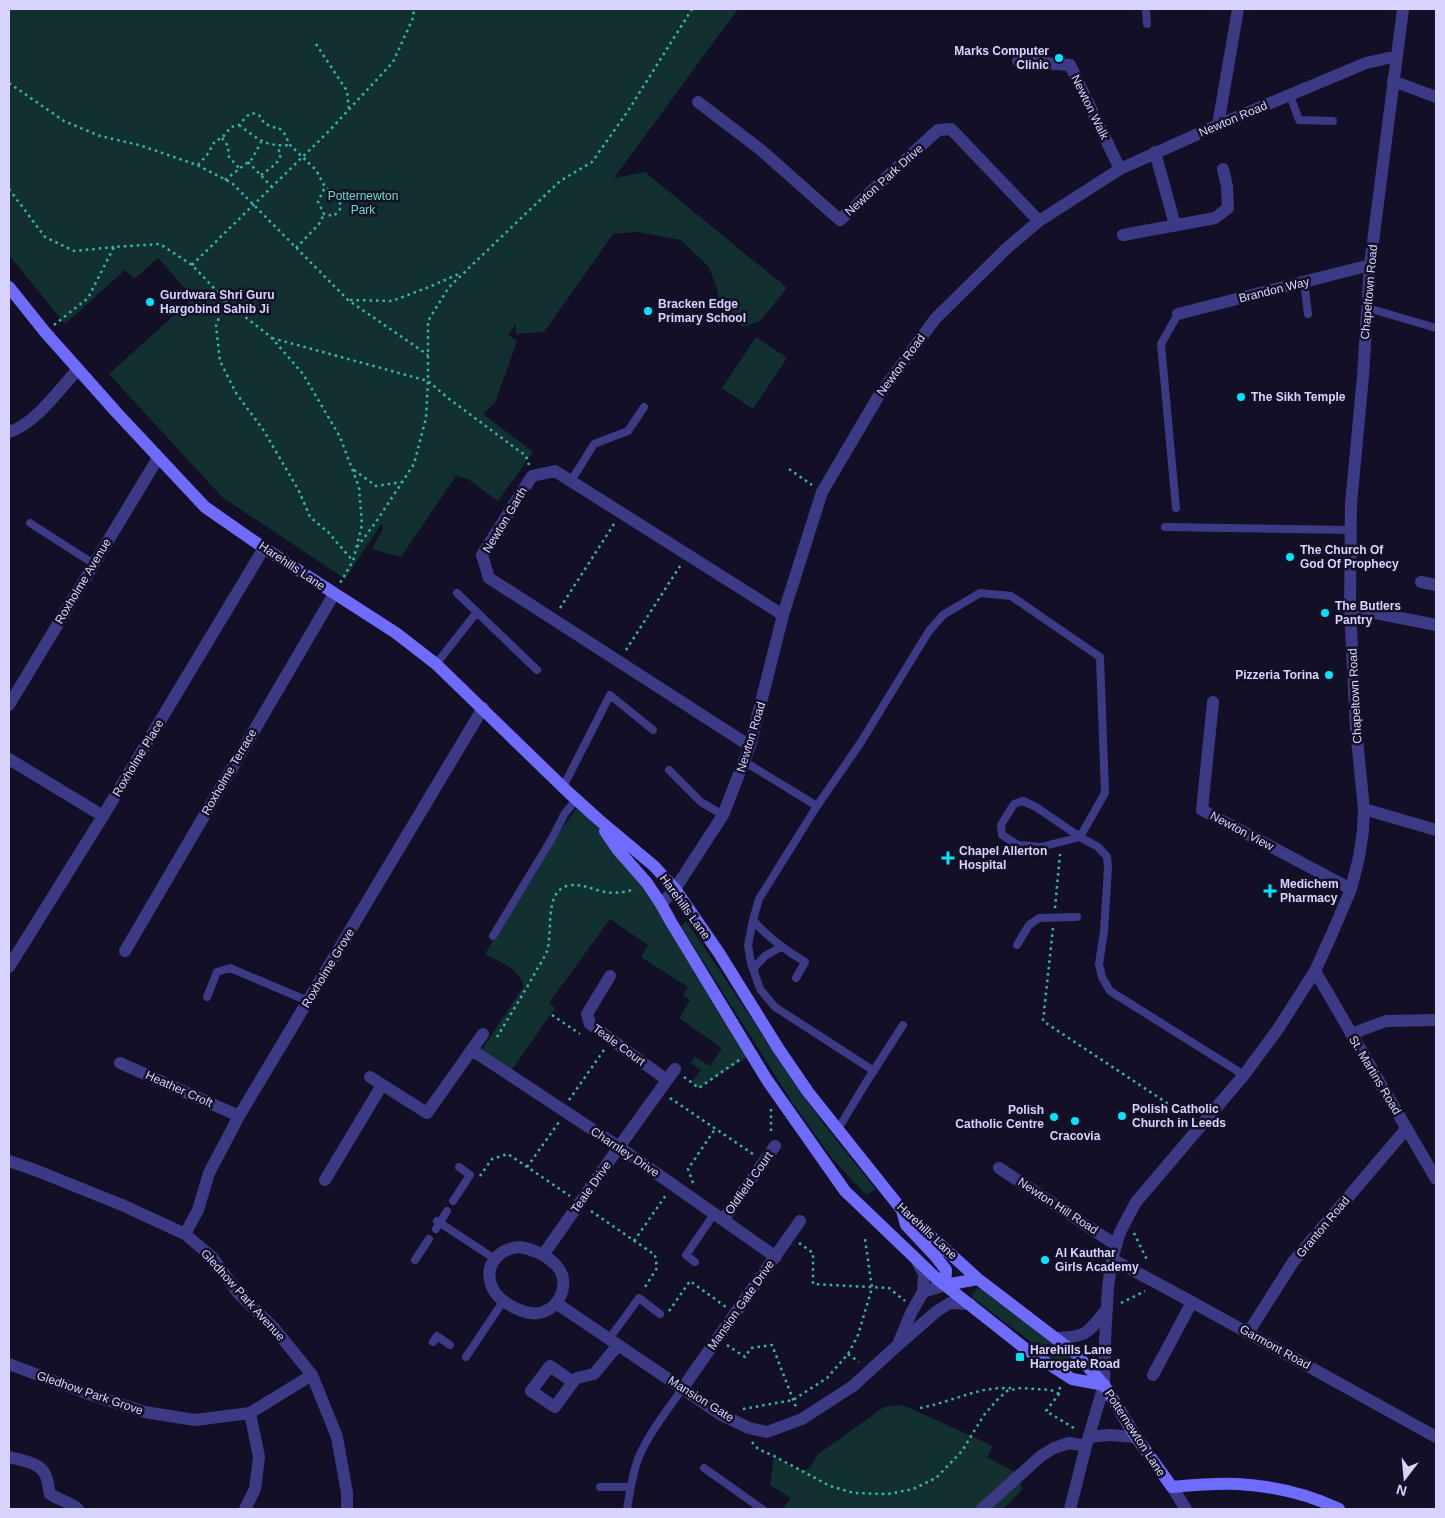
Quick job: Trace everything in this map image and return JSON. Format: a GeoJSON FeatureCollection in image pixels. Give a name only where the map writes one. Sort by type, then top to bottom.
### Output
{"type":"FeatureCollection","features":[{"type":"Feature","properties":{"kind":"main road","name":"Harehills Lane"},"geometry":{"type":"LineString","coordinates":[[9,287],[78,369],[158,458],[205,506],[264,548],[396,633],[436,664],[576,800],[654,866],[675,889],[719,953],[783,1056],[808,1092],[902,1210],[978,1279],[1076,1354],[1104,1386]]}},
{"type":"Feature","properties":{"kind":"main road","name":"Harehills Lane"},"geometry":{"type":"LineString","coordinates":[[599,820],[618,850],[647,883],[661,904],[767,1080],[845,1191],[945,1285],[1027,1350],[1072,1379],[1104,1386]]}},
{"type":"Feature","properties":{"kind":"main road"},"geometry":{"type":"LineString","coordinates":[[902,1210],[906,1226],[946,1270],[945,1285],[978,1279]]}},
{"type":"Feature","properties":{"kind":"main road","name":"Potternewton Lane"},"geometry":{"type":"LineString","coordinates":[[1104,1386],[1136,1437],[1172,1487],[1238,1484],[1282,1490],[1320,1500],[1339,1509]]}},
{"type":"Feature","properties":{"kind":"street"},"geometry":{"type":"LineString","coordinates":[[1218,125],[1238,9]]}},
{"type":"Feature","properties":{"kind":"street","name":"Chapeltown Road"},"geometry":{"type":"LineString","coordinates":[[1070,1509],[1104,1386],[1106,1310],[1112,1259],[1120,1232],[1136,1202],[1244,1075],[1278,1029],[1315,971],[1351,889],[1363,831],[1364,809],[1356,729],[1350,608],[1351,504],[1370,265],[1403,9]]}},
{"type":"Feature","properties":{"kind":"street","name":"Newton Road"},"geometry":{"type":"LineString","coordinates":[[661,904],[675,889],[724,815],[745,762],[783,614],[822,492],[878,397],[934,319],[1007,248],[1039,221],[1120,169],[1155,152],[1366,63],[1397,56]]}},
{"type":"Feature","properties":{"kind":"street","name":"Newton Walk"},"geometry":{"type":"LineString","coordinates":[[1018,61],[1070,65],[1120,169]]}},
{"type":"Feature","properties":{"kind":"street"},"geometry":{"type":"LineString","coordinates":[[1394,81],[1436,97]]}},
{"type":"Feature","properties":{"kind":"street","name":"Newton Park Drive"},"geometry":{"type":"LineString","coordinates":[[698,102],[761,150],[840,220],[938,130],[951,129],[1039,221]]}},
{"type":"Feature","properties":{"kind":"street"},"geometry":{"type":"LineString","coordinates":[[1155,152],[1175,225]]}},
{"type":"Feature","properties":{"kind":"street"},"geometry":{"type":"LineString","coordinates":[[1123,235],[1215,218],[1228,208],[1224,169]]}},
{"type":"Feature","properties":{"kind":"street","name":"Brandon Way"},"geometry":{"type":"LineString","coordinates":[[1178,314],[1370,265]]}},
{"type":"Feature","properties":{"kind":"street"},"geometry":{"type":"LineString","coordinates":[[9,432],[18,429],[32,420],[78,369]]}},
{"type":"Feature","properties":{"kind":"street","name":"Roxholme Avenue"},"geometry":{"type":"LineString","coordinates":[[9,704],[158,458]]}},
{"type":"Feature","properties":{"kind":"street","name":"Newton Garth"},"geometry":{"type":"LineString","coordinates":[[750,746],[489,578],[482,555],[532,476],[555,470],[783,614]]}},
{"type":"Feature","properties":{"kind":"street","name":"Roxholme Place"},"geometry":{"type":"LineString","coordinates":[[9,967],[103,816],[264,548]]}},
{"type":"Feature","properties":{"kind":"street"},"geometry":{"type":"LineString","coordinates":[[1421,582],[1436,585]]}},
{"type":"Feature","properties":{"kind":"street","name":"Roxholme Terrace"},"geometry":{"type":"LineString","coordinates":[[125,951],[334,594]]}},
{"type":"Feature","properties":{"kind":"street"},"geometry":{"type":"LineString","coordinates":[[1350,608],[1436,625]]}},
{"type":"Feature","properties":{"kind":"street","name":"Newton View"},"geometry":{"type":"LineString","coordinates":[[1213,702],[1202,810],[1351,889]]}},
{"type":"Feature","properties":{"kind":"street","name":"Roxholme Grove"},"geometry":{"type":"LineString","coordinates":[[185,1234],[198,1210],[209,1173],[239,1116],[483,708]]}},
{"type":"Feature","properties":{"kind":"street"},"geometry":{"type":"LineString","coordinates":[[9,759],[103,816]]}},
{"type":"Feature","properties":{"kind":"street"},"geometry":{"type":"LineString","coordinates":[[1364,809],[1436,830]]}},
{"type":"Feature","properties":{"kind":"street","name":"St. Martins Road"},"geometry":{"type":"LineString","coordinates":[[1315,971],[1436,1179]]}},
{"type":"Feature","properties":{"kind":"street","name":"Teale Court"},"geometry":{"type":"LineString","coordinates":[[610,976],[587,1014],[590,1024],[672,1073]]}},
{"type":"Feature","properties":{"kind":"street"},"geometry":{"type":"LineString","coordinates":[[1351,1034],[1386,1021],[1436,1020]]}},
{"type":"Feature","properties":{"kind":"street"},"geometry":{"type":"LineString","coordinates":[[370,1077],[427,1113],[483,1034]]}},
{"type":"Feature","properties":{"kind":"street","name":"Charnley Drive"},"geometry":{"type":"LineString","coordinates":[[472,1050],[619,1147],[776,1257]]}},
{"type":"Feature","properties":{"kind":"street","name":"Heather Croft"},"geometry":{"type":"LineString","coordinates":[[120,1063],[239,1116]]}},
{"type":"Feature","properties":{"kind":"street","name":"Teale Drive"},"geometry":{"type":"LineString","coordinates":[[543,1256],[672,1073]]}},
{"type":"Feature","properties":{"kind":"street"},"geometry":{"type":"LineString","coordinates":[[325,1180],[382,1085]]}},
{"type":"Feature","properties":{"kind":"street","name":"Granton Road"},"geometry":{"type":"LineString","coordinates":[[1248,1333],[1293,1262],[1407,1128]]}},
{"type":"Feature","properties":{"kind":"street","name":"Oldfield Court"},"geometry":{"type":"LineString","coordinates":[[718,1217],[770,1154]]}},
{"type":"Feature","properties":{"kind":"street","name":"Gledhow Park Avenue"},"geometry":{"type":"LineString","coordinates":[[9,1161],[113,1201],[185,1234],[212,1257],[238,1293],[274,1328],[312,1375],[337,1437],[348,1509]]}},
{"type":"Feature","properties":{"kind":"street","name":"Newton Hill Road"},"geometry":{"type":"LineString","coordinates":[[999,1168],[1116,1245]]}},
{"type":"Feature","properties":{"kind":"street","name":"Mansion Gate Drive"},"geometry":{"type":"LineString","coordinates":[[682,1389],[800,1221]]}},
{"type":"Feature","properties":{"kind":"street"},"geometry":{"type":"LineString","coordinates":[[519,1247],[539,1252],[557,1266],[562,1274],[562,1294],[549,1310],[530,1314],[520,1310],[497,1295],[492,1287],[489,1277],[494,1259],[501,1252],[510,1248],[519,1247]]}},
{"type":"Feature","properties":{"kind":"street","name":"Harehills Lane"},"geometry":{"type":"LineString","coordinates":[[915,1258],[924,1274],[923,1292]]}},
{"type":"Feature","properties":{"kind":"street","name":"Garmont Road"},"geometry":{"type":"LineString","coordinates":[[1112,1259],[1436,1437]]}},
{"type":"Feature","properties":{"kind":"street"},"geometry":{"type":"LineString","coordinates":[[923,1292],[945,1285]]}},
{"type":"Feature","properties":{"kind":"street"},"geometry":{"type":"LineString","coordinates":[[937,1311],[945,1285]]}},
{"type":"Feature","properties":{"kind":"street","name":"Mansion Gate"},"geometry":{"type":"LineString","coordinates":[[898,1345],[923,1292]]}},
{"type":"Feature","properties":{"kind":"street"},"geometry":{"type":"LineString","coordinates":[[1153,1375],[1192,1302]]}},
{"type":"Feature","properties":{"kind":"street","name":"Mansion Gate"},"geometry":{"type":"LineString","coordinates":[[556,1303],[720,1414],[748,1428],[767,1432],[802,1419],[853,1386],[937,1311],[950,1303],[970,1304]]}},
{"type":"Feature","properties":{"kind":"street"},"geometry":{"type":"LineString","coordinates":[[1056,1338],[1075,1338],[1083,1335],[1089,1331],[1106,1310]]}},
{"type":"Feature","properties":{"kind":"street"},"geometry":{"type":"LineString","coordinates":[[572,1382],[577,1378],[594,1374],[614,1342]]}},
{"type":"Feature","properties":{"kind":"street","name":"Gledhow Park Grove"},"geometry":{"type":"LineString","coordinates":[[9,1364],[86,1393],[145,1412],[195,1420],[250,1413],[312,1375]]}},
{"type":"Feature","properties":{"kind":"street"},"geometry":{"type":"LineString","coordinates":[[245,1509],[256,1489],[259,1457],[250,1413]]}},
{"type":"Feature","properties":{"kind":"street"},"geometry":{"type":"LineString","coordinates":[[982,1509],[1041,1456],[1054,1448],[1109,1435],[1136,1437]]}},
{"type":"Feature","properties":{"kind":"street"},"geometry":{"type":"LineString","coordinates":[[9,1457],[42,1469],[46,1476],[50,1494],[78,1509]]}},
{"type":"Feature","properties":{"kind":"street"},"geometry":{"type":"LineString","coordinates":[[1172,1487],[1186,1509]]}},
{"type":"Feature","properties":{"kind":"lane"},"geometry":{"type":"LineString","coordinates":[[1146,9],[1147,24]]}},
{"type":"Feature","properties":{"kind":"lane"},"geometry":{"type":"LineString","coordinates":[[1290,95],[1299,120],[1333,121]]}},
{"type":"Feature","properties":{"kind":"lane"},"geometry":{"type":"LineString","coordinates":[[1304,282],[1308,314]]}},
{"type":"Feature","properties":{"kind":"lane"},"geometry":{"type":"LineString","coordinates":[[1368,308],[1436,328]]}},
{"type":"Feature","properties":{"kind":"lane"},"geometry":{"type":"LineString","coordinates":[[1176,508],[1161,344],[1178,314]]}},
{"type":"Feature","properties":{"kind":"lane"},"geometry":{"type":"LineString","coordinates":[[571,481],[594,444],[628,432],[644,407]]}},
{"type":"Feature","properties":{"kind":"lane"},"geometry":{"type":"LineString","coordinates":[[30,524],[94,564]]}},
{"type":"Feature","properties":{"kind":"lane"},"geometry":{"type":"LineString","coordinates":[[1165,527],[1351,530]]}},
{"type":"Feature","properties":{"kind":"lane"},"geometry":{"type":"LineString","coordinates":[[457,593],[537,670]]}},
{"type":"Feature","properties":{"kind":"lane"},"geometry":{"type":"LineString","coordinates":[[874,1070],[775,1007],[760,989],[750,963],[748,945],[753,920],[759,899],[817,806],[861,742],[929,631],[943,614],[980,593],[1011,596],[1100,657],[1105,793],[1080,837],[1041,847],[1018,845],[1002,836],[1001,824],[1014,804],[1023,801],[1036,807],[1080,837],[1098,847],[1107,857],[1108,868],[1104,931],[1099,964],[1102,977],[1110,991],[1244,1075]]}},
{"type":"Feature","properties":{"kind":"lane"},"geometry":{"type":"LineString","coordinates":[[436,664],[477,612]]}},
{"type":"Feature","properties":{"kind":"lane"},"geometry":{"type":"LineString","coordinates":[[563,787],[610,695],[653,730]]}},
{"type":"Feature","properties":{"kind":"lane"},"geometry":{"type":"LineString","coordinates":[[745,762],[817,806]]}},
{"type":"Feature","properties":{"kind":"lane"},"geometry":{"type":"LineString","coordinates":[[669,770],[702,802],[724,815]]}},
{"type":"Feature","properties":{"kind":"lane"},"geometry":{"type":"LineString","coordinates":[[493,936],[551,840],[565,812],[576,800]]}},
{"type":"Feature","properties":{"kind":"lane"},"geometry":{"type":"LineString","coordinates":[[1017,945],[1029,924],[1039,918],[1077,917]]}},
{"type":"Feature","properties":{"kind":"lane"},"geometry":{"type":"LineString","coordinates":[[753,920],[764,933],[804,962],[796,978]]}},
{"type":"Feature","properties":{"kind":"lane"},"geometry":{"type":"LineString","coordinates":[[753,969],[765,956],[781,947]]}},
{"type":"Feature","properties":{"kind":"lane"},"geometry":{"type":"LineString","coordinates":[[207,997],[217,972],[230,968],[308,1001]]}},
{"type":"Feature","properties":{"kind":"lane"},"geometry":{"type":"LineString","coordinates":[[838,1129],[903,1025]]}},
{"type":"Feature","properties":{"kind":"lane"},"geometry":{"type":"LineString","coordinates":[[459,1167],[478,1180]]}},
{"type":"Feature","properties":{"kind":"lane"},"geometry":{"type":"LineString","coordinates":[[454,1201],[470,1175]]}},
{"type":"Feature","properties":{"kind":"lane"},"geometry":{"type":"LineString","coordinates":[[447,1211],[437,1224],[494,1259]]}},
{"type":"Feature","properties":{"kind":"lane"},"geometry":{"type":"LineString","coordinates":[[695,1262],[686,1255],[718,1217]]}},
{"type":"Feature","properties":{"kind":"lane"},"geometry":{"type":"LineString","coordinates":[[415,1260],[429,1239]]}},
{"type":"Feature","properties":{"kind":"lane"},"geometry":{"type":"LineString","coordinates":[[614,1342],[639,1298],[664,1314]]}},
{"type":"Feature","properties":{"kind":"lane"},"geometry":{"type":"LineString","coordinates":[[466,1357],[504,1300]]}},
{"type":"Feature","properties":{"kind":"lane"},"geometry":{"type":"LineString","coordinates":[[434,1342],[437,1336],[450,1345]]}},
{"type":"Feature","properties":{"kind":"lane"},"geometry":{"type":"LineString","coordinates":[[629,1508],[630,1487],[638,1459],[649,1438],[682,1389]]}},
{"type":"Feature","properties":{"kind":"lane"},"geometry":{"type":"LineString","coordinates":[[704,1468],[762,1509]]}},
{"type":"Feature","properties":{"kind":"lane"},"geometry":{"type":"LineString","coordinates":[[600,1487],[630,1487]]}},
{"type":"Feature","properties":{"kind":"path"},"geometry":{"type":"LineString","coordinates":[[192,264],[303,156],[393,62],[413,18],[414,9]]}},
{"type":"Feature","properties":{"kind":"path"},"geometry":{"type":"LineString","coordinates":[[357,547],[376,522],[414,464],[426,418],[428,320],[450,284],[560,181],[592,162],[628,111],[692,9]]}},
{"type":"Feature","properties":{"kind":"path"},"geometry":{"type":"LineString","coordinates":[[316,44],[347,91],[349,109]]}},
{"type":"Feature","properties":{"kind":"path"},"geometry":{"type":"LineString","coordinates":[[9,83],[64,121],[100,136],[139,145],[197,165],[232,183],[348,300],[428,355]]}},
{"type":"Feature","properties":{"kind":"path"},"geometry":{"type":"LineString","coordinates":[[197,165],[207,155],[214,141],[222,138],[231,127],[239,125],[247,116],[252,114],[259,116],[264,123],[278,128],[284,133],[290,145],[316,170],[325,187],[339,198],[341,208],[334,216],[324,214]]}},
{"type":"Feature","properties":{"kind":"path"},"geometry":{"type":"LineString","coordinates":[[239,125],[261,142],[277,146],[290,145]]}},
{"type":"Feature","properties":{"kind":"path"},"geometry":{"type":"LineString","coordinates":[[222,138],[228,146],[230,157],[239,169]]}},
{"type":"Feature","properties":{"kind":"path"},"geometry":{"type":"LineString","coordinates":[[226,180],[252,159],[261,142]]}},
{"type":"Feature","properties":{"kind":"path"},"geometry":{"type":"LineString","coordinates":[[261,175],[276,164],[281,155],[277,146]]}},
{"type":"Feature","properties":{"kind":"path"},"geometry":{"type":"LineString","coordinates":[[248,162],[272,187]]}},
{"type":"Feature","properties":{"kind":"path"},"geometry":{"type":"LineString","coordinates":[[324,214],[318,202],[325,187]]}},
{"type":"Feature","properties":{"kind":"path"},"geometry":{"type":"LineString","coordinates":[[9,190],[45,237],[74,251],[160,244],[192,264],[225,300],[271,337],[303,374],[340,437],[359,487],[362,525],[357,547],[353,561],[334,594]]}},
{"type":"Feature","properties":{"kind":"path"},"geometry":{"type":"LineString","coordinates":[[296,248],[319,224],[324,214]]}},
{"type":"Feature","properties":{"kind":"path"},"geometry":{"type":"LineString","coordinates":[[46,332],[88,298],[114,247]]}},
{"type":"Feature","properties":{"kind":"path"},"geometry":{"type":"LineString","coordinates":[[348,300],[392,301],[464,272]]}},
{"type":"Feature","properties":{"kind":"path"},"geometry":{"type":"LineString","coordinates":[[225,300],[216,326],[220,361],[236,393],[264,431],[299,491],[310,517],[328,532],[353,561]]}},
{"type":"Feature","properties":{"kind":"path"},"geometry":{"type":"LineString","coordinates":[[271,337],[428,381],[526,456],[532,476]]}},
{"type":"Feature","properties":{"kind":"path"},"geometry":{"type":"LineString","coordinates":[[789,469],[804,479]]}},
{"type":"Feature","properties":{"kind":"path"},"geometry":{"type":"LineString","coordinates":[[352,470],[376,486],[402,482]]}},
{"type":"Feature","properties":{"kind":"path"},"geometry":{"type":"LineString","coordinates":[[553,619],[622,513]]}},
{"type":"Feature","properties":{"kind":"path"},"geometry":{"type":"LineString","coordinates":[[619,661],[687,554]]}},
{"type":"Feature","properties":{"kind":"path"},"geometry":{"type":"LineString","coordinates":[[1060,861],[1043,1021],[1176,1109],[1210,1116]]}},
{"type":"Feature","properties":{"kind":"path"},"geometry":{"type":"LineString","coordinates":[[495,1039],[547,953],[552,901],[557,892],[566,886],[577,885],[607,893],[621,893],[639,888]]}},
{"type":"Feature","properties":{"kind":"path"},"geometry":{"type":"LineString","coordinates":[[552,1015],[582,1035]]}},
{"type":"Feature","properties":{"kind":"path"},"geometry":{"type":"LineString","coordinates":[[527,1167],[604,1050],[597,1045]]}},
{"type":"Feature","properties":{"kind":"path"},"geometry":{"type":"LineString","coordinates":[[672,1073],[699,1088],[740,1060]]}},
{"type":"Feature","properties":{"kind":"path"},"geometry":{"type":"LineString","coordinates":[[660,1091],[715,1129],[770,1154],[770,1107]]}},
{"type":"Feature","properties":{"kind":"path"},"geometry":{"type":"LineString","coordinates":[[701,1204],[688,1169],[715,1129]]}},
{"type":"Feature","properties":{"kind":"path"},"geometry":{"type":"LineString","coordinates":[[634,1241],[673,1185]]}},
{"type":"Feature","properties":{"kind":"path"},"geometry":{"type":"LineString","coordinates":[[790,1236],[813,1253],[813,1284],[889,1288],[914,1308]]}},
{"type":"Feature","properties":{"kind":"path"},"geometry":{"type":"LineString","coordinates":[[720,1414],[793,1400],[827,1378],[848,1354],[858,1335],[872,1288],[864,1239]]}},
{"type":"Feature","properties":{"kind":"path"},"geometry":{"type":"LineString","coordinates":[[664,1314],[690,1281],[735,1314]]}},
{"type":"Feature","properties":{"kind":"path"},"geometry":{"type":"LineString","coordinates":[[718,1339],[745,1357],[751,1348],[772,1345],[802,1419]]}},
{"type":"Feature","properties":{"kind":"path"},"geometry":{"type":"LineString","coordinates":[[1063,1373],[1059,1394],[1046,1410],[1088,1441]]}},
{"type":"Feature","properties":{"kind":"path"},"geometry":{"type":"LineString","coordinates":[[920,1408],[943,1403],[981,1390],[1019,1388],[1051,1390],[1059,1394]]}},
{"type":"Feature","properties":{"kind":"path"},"geometry":{"type":"LineString","coordinates":[[748,1428],[753,1444],[758,1449],[830,1486],[854,1493],[888,1494],[913,1489],[936,1478],[962,1452],[984,1415],[997,1400],[1008,1391],[1019,1388]]}},
{"type":"Feature","properties":{"kind":"green space","name":"Potternewton Park"},"geometry":{"type":"Polygon","coordinates":[[[9,9],[738,9],[614,178],[645,172],[787,288],[760,321],[743,327],[723,314],[709,267],[681,240],[637,232],[613,234],[544,332],[516,334],[516,324],[508,335],[517,341],[495,403],[483,414],[533,452],[498,501],[468,479],[456,476],[401,557],[372,549],[383,528],[382,523],[345,579],[222,497],[109,374],[193,298],[158,258],[134,279],[125,270],[65,324],[9,255],[9,9]]]}},
{"type":"Feature","properties":{"kind":"green space"},"geometry":{"type":"Polygon","coordinates":[[[756,337],[787,358],[753,409],[722,388],[756,337]]]}},
{"type":"Feature","properties":{"kind":"green space"},"geometry":{"type":"Polygon","coordinates":[[[581,804],[647,883],[751,1055],[699,1088],[691,1082],[701,1070],[691,1063],[695,1057],[710,1066],[722,1048],[679,1018],[690,1000],[683,995],[688,987],[641,957],[648,945],[610,919],[549,1003],[555,1008],[509,1074],[479,1054],[524,986],[513,970],[485,954],[562,829],[581,804]]]}},
{"type":"Feature","properties":{"kind":"green space"},"geometry":{"type":"Polygon","coordinates":[[[686,921],[800,1091],[831,1134],[876,1189],[866,1195],[831,1157],[792,1102],[681,926],[686,921]]]}},
{"type":"Feature","properties":{"kind":"green space"},"geometry":{"type":"Polygon","coordinates":[[[977,1288],[981,1289],[1071,1358],[1061,1365],[972,1297],[977,1288]]]}},
{"type":"Feature","properties":{"kind":"green space"},"geometry":{"type":"Polygon","coordinates":[[[903,1405],[993,1446],[987,1457],[1020,1475],[1022,1490],[1003,1509],[783,1509],[791,1498],[770,1485],[774,1456],[794,1468],[804,1470],[810,1468],[817,1455],[884,1407],[903,1405]]]}},
{"type":"Feature","properties":{"kind":"place","name":"Marks Computer Clinic"},"geometry":{"type":"Point","coordinates":[1059,58]}},
{"type":"Feature","properties":{"kind":"place","name":"Gurdwara Shri Guru Hargobind Sahib Ji"},"geometry":{"type":"Point","coordinates":[150,302]}},
{"type":"Feature","properties":{"kind":"place","name":"Bracken Edge Primary School"},"geometry":{"type":"Point","coordinates":[648,311]}},
{"type":"Feature","properties":{"kind":"place","name":"The Sikh Temple"},"geometry":{"type":"Point","coordinates":[1241,397]}},
{"type":"Feature","properties":{"kind":"place","name":"The Church Of God Of Prophecy"},"geometry":{"type":"Point","coordinates":[1290,557]}},
{"type":"Feature","properties":{"kind":"place","name":"The Butlers Pantry"},"geometry":{"type":"Point","coordinates":[1325,613]}},
{"type":"Feature","properties":{"kind":"place","name":"Pizzeria Torina"},"geometry":{"type":"Point","coordinates":[1329,675]}},
{"type":"Feature","properties":{"kind":"place","name":"Chapel Allerton Hospital"},"geometry":{"type":"Point","coordinates":[948,858]}},
{"type":"Feature","properties":{"kind":"place","name":"Medichem Pharmacy"},"geometry":{"type":"Point","coordinates":[1270,891]}},
{"type":"Feature","properties":{"kind":"place","name":"Polish Catholic Church in Leeds"},"geometry":{"type":"Point","coordinates":[1122,1116]}},
{"type":"Feature","properties":{"kind":"place","name":"Polish Catholic Centre"},"geometry":{"type":"Point","coordinates":[1054,1117]}},
{"type":"Feature","properties":{"kind":"place","name":"Cracovia"},"geometry":{"type":"Point","coordinates":[1075,1121]}},
{"type":"Feature","properties":{"kind":"place","name":"Al Kauthar Girls Academy"},"geometry":{"type":"Point","coordinates":[1045,1260]}},
{"type":"Feature","properties":{"kind":"place","name":"Harehills Lane Harrogate Road"},"geometry":{"type":"Point","coordinates":[1020,1357]}}]}
